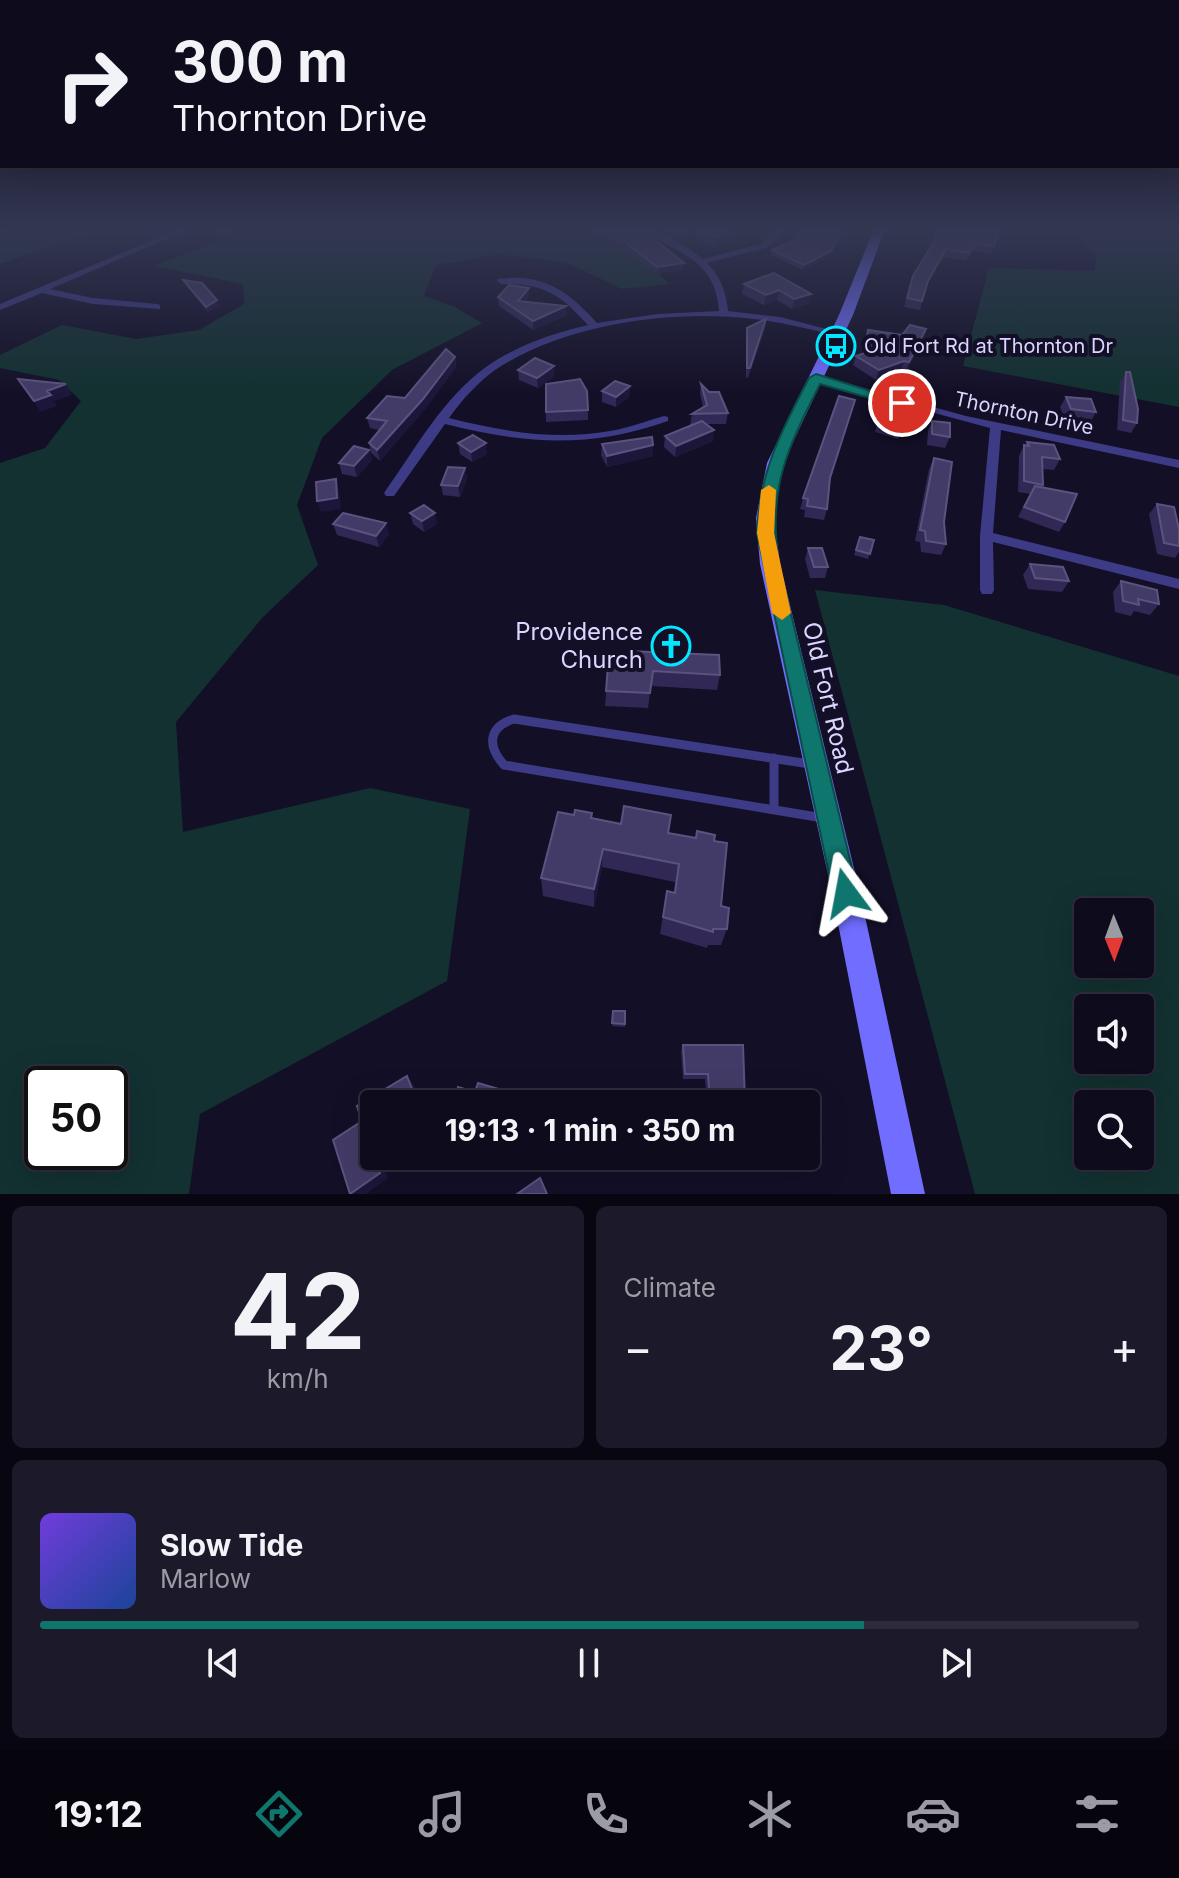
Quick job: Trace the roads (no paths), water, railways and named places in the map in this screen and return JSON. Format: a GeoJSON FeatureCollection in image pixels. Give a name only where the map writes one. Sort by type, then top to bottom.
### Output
{"type":"FeatureCollection","features":[{"type":"Feature","properties":{"kind":"main road","name":"Old Fort Road"},"geometry":{"type":"LineString","coordinates":[[857,285],[775,463],[765,518],[770,564],[829,819],[908,1194]]}},
{"type":"Feature","properties":{"kind":"street"},"geometry":{"type":"LineString","coordinates":[[0,307],[54,285]]}},
{"type":"Feature","properties":{"kind":"street"},"geometry":{"type":"LineString","coordinates":[[535,285],[572,300],[593,325]]}},
{"type":"Feature","properties":{"kind":"street"},"geometry":{"type":"LineString","coordinates":[[719,285],[724,298],[724,314]]}},
{"type":"Feature","properties":{"kind":"street"},"geometry":{"type":"LineString","coordinates":[[41,290],[93,301],[157,307]]}},
{"type":"Feature","properties":{"kind":"street"},"geometry":{"type":"LineString","coordinates":[[390,493],[466,390],[487,371],[534,346],[593,325],[724,314],[837,333]]}},
{"type":"Feature","properties":{"kind":"street","name":"Thornton Drive"},"geometry":{"type":"LineString","coordinates":[[816,378],[996,426],[1179,464]]}},
{"type":"Feature","properties":{"kind":"street"},"geometry":{"type":"LineString","coordinates":[[444,420],[498,434],[563,440],[622,434],[664,419]]}},
{"type":"Feature","properties":{"kind":"street"},"geometry":{"type":"LineString","coordinates":[[987,590],[986,536],[996,426]]}},
{"type":"Feature","properties":{"kind":"street"},"geometry":{"type":"LineString","coordinates":[[986,536],[1179,584]]}},
{"type":"Feature","properties":{"kind":"lane"},"geometry":{"type":"LineString","coordinates":[[816,765],[514,719],[502,721],[490,745],[493,755],[504,765],[829,819]]}},
{"type":"Feature","properties":{"kind":"lane"},"geometry":{"type":"LineString","coordinates":[[774,758],[774,810]]}},
{"type":"Feature","properties":{"kind":"place","name":"Old Fort Rd at Thornton Dr"},"geometry":{"type":"Point","coordinates":[836,346]}},
{"type":"Feature","properties":{"kind":"place","name":"Providence Church"},"geometry":{"type":"Point","coordinates":[671,646]}}]}
